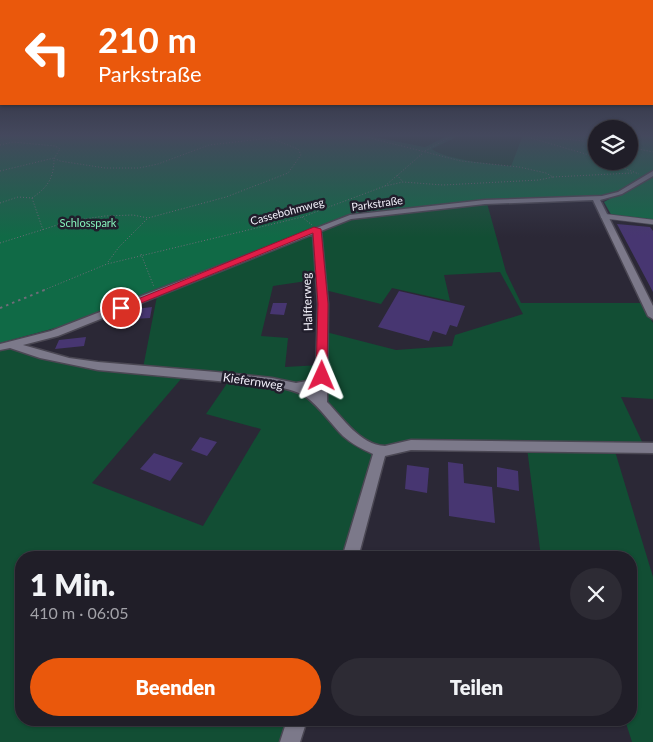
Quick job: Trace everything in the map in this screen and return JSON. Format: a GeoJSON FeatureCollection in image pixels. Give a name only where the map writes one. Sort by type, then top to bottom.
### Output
{"type":"FeatureCollection","features":[{"type":"Feature","properties":{"kind":"street","name":"Parkstraße"},"geometry":{"type":"LineString","coordinates":[[0,347],[54,334],[350,217],[486,202],[596,199],[612,196],[653,173]]}},
{"type":"Feature","properties":{"kind":"street"},"geometry":{"type":"LineString","coordinates":[[596,199],[603,216],[650,303],[653,316]]}},
{"type":"Feature","properties":{"kind":"street","name":"Halfterweg"},"geometry":{"type":"LineString","coordinates":[[317,229],[323,304],[321,403]]}},
{"type":"Feature","properties":{"kind":"street","name":"Kiefernweg"},"geometry":{"type":"LineString","coordinates":[[12,345],[32,353],[72,362],[232,377],[297,387],[310,393],[321,403],[348,435],[364,445],[380,451]]}},
{"type":"Feature","properties":{"kind":"street"},"geometry":{"type":"LineString","coordinates":[[297,387],[310,384],[322,376]]}},
{"type":"Feature","properties":{"kind":"street"},"geometry":{"type":"LineString","coordinates":[[352,551],[380,451],[411,446],[653,448]]}},
{"type":"Feature","properties":{"kind":"street"},"geometry":{"type":"LineString","coordinates":[[290,742],[295,726]]}},
{"type":"Feature","properties":{"kind":"lane"},"geometry":{"type":"LineString","coordinates":[[603,216],[653,222]]}},
{"type":"Feature","properties":{"kind":"path"},"geometry":{"type":"LineString","coordinates":[[0,203],[18,197],[32,198],[46,188],[54,176],[54,169]]}},
{"type":"Feature","properties":{"kind":"path"},"geometry":{"type":"LineString","coordinates":[[100,169],[136,169]]}},
{"type":"Feature","properties":{"kind":"path"},"geometry":{"type":"LineString","coordinates":[[0,243],[70,221],[105,216],[133,215],[148,218],[226,197],[288,174],[292,169]]}},
{"type":"Feature","properties":{"kind":"path"},"geometry":{"type":"LineString","coordinates":[[385,186],[404,169]]}},
{"type":"Feature","properties":{"kind":"path"},"geometry":{"type":"LineString","coordinates":[[526,169],[546,173],[552,177]]}},
{"type":"Feature","properties":{"kind":"path","name":"Cassebohmweg"},"geometry":{"type":"LineString","coordinates":[[0,308],[21,301],[82,272],[107,264],[141,254],[302,217],[385,186],[403,182],[443,185],[539,180],[552,177],[632,172],[627,170]]}},
{"type":"Feature","properties":{"kind":"path"},"geometry":{"type":"LineString","coordinates":[[397,175],[403,182]]}},
{"type":"Feature","properties":{"kind":"path"},"geometry":{"type":"LineString","coordinates":[[32,198],[43,230]]}},
{"type":"Feature","properties":{"kind":"path"},"geometry":{"type":"LineString","coordinates":[[302,217],[317,229]]}},
{"type":"Feature","properties":{"kind":"path"},"geometry":{"type":"LineString","coordinates":[[107,264],[119,246],[148,218]]}},
{"type":"Feature","properties":{"kind":"path"},"geometry":{"type":"LineString","coordinates":[[141,254],[157,294]]}},
{"type":"Feature","properties":{"kind":"green space","name":"Schlosspark"},"geometry":{"type":"Polygon","coordinates":[[[0,169],[653,169],[653,172],[618,192],[595,197],[489,201],[347,215],[70,324],[0,343],[0,169]]]}},
{"type":"Feature","properties":{"kind":"green space"},"geometry":{"type":"Polygon","coordinates":[[[653,175],[653,225],[613,218],[604,202],[653,175]]]}},
{"type":"Feature","properties":{"kind":"green space"},"geometry":{"type":"Polygon","coordinates":[[[487,203],[506,272],[521,303],[642,303],[653,323],[653,399],[621,397],[645,448],[614,448],[653,577],[653,742],[632,742],[627,726],[637,726],[637,551],[540,551],[527,448],[411,445],[380,451],[352,551],[15,551],[15,726],[289,726],[283,742],[0,742],[0,350],[21,346],[74,360],[143,368],[157,296],[352,218],[487,203]],[[500,272],[444,275],[450,301],[392,288],[381,304],[321,289],[320,279],[273,286],[261,336],[288,338],[285,367],[321,365],[322,331],[396,350],[452,346],[455,335],[523,314],[500,272]],[[181,379],[92,483],[203,526],[261,429],[206,414],[228,382],[181,379]]]}},
{"type":"Feature","properties":{"kind":"building"},"geometry":{"type":"Polygon","coordinates":[[[617,224],[650,227],[653,231],[653,292],[617,224]]]}},
{"type":"Feature","properties":{"kind":"building"},"geometry":{"type":"Polygon","coordinates":[[[399,291],[465,306],[457,327],[450,325],[446,335],[433,331],[429,341],[378,327],[399,291]]]}},
{"type":"Feature","properties":{"kind":"building"},"geometry":{"type":"Polygon","coordinates":[[[273,303],[287,303],[284,315],[270,314],[273,303]]]}},
{"type":"Feature","properties":{"kind":"building"},"geometry":{"type":"Polygon","coordinates":[[[152,307],[150,318],[134,319],[136,309],[152,307]]]}},
{"type":"Feature","properties":{"kind":"building"},"geometry":{"type":"Polygon","coordinates":[[[86,337],[84,346],[55,349],[59,340],[86,337]]]}},
{"type":"Feature","properties":{"kind":"building"},"geometry":{"type":"Polygon","coordinates":[[[200,437],[217,442],[207,456],[191,450],[200,437]]]}},
{"type":"Feature","properties":{"kind":"building"},"geometry":{"type":"Polygon","coordinates":[[[154,453],[183,463],[170,481],[140,469],[154,453]]]}},
{"type":"Feature","properties":{"kind":"building"},"geometry":{"type":"Polygon","coordinates":[[[448,462],[463,464],[464,483],[492,487],[495,523],[449,516],[448,462]]]}},
{"type":"Feature","properties":{"kind":"building"},"geometry":{"type":"Polygon","coordinates":[[[407,465],[429,468],[427,493],[405,489],[407,465]]]}},
{"type":"Feature","properties":{"kind":"building"},"geometry":{"type":"Polygon","coordinates":[[[497,467],[518,471],[519,491],[497,487],[497,467]]]}},
{"type":"Feature","properties":{"kind":"route"},"geometry":{"type":"LineString","coordinates":[[121,308],[317,229],[323,304],[322,376]]}}]}
